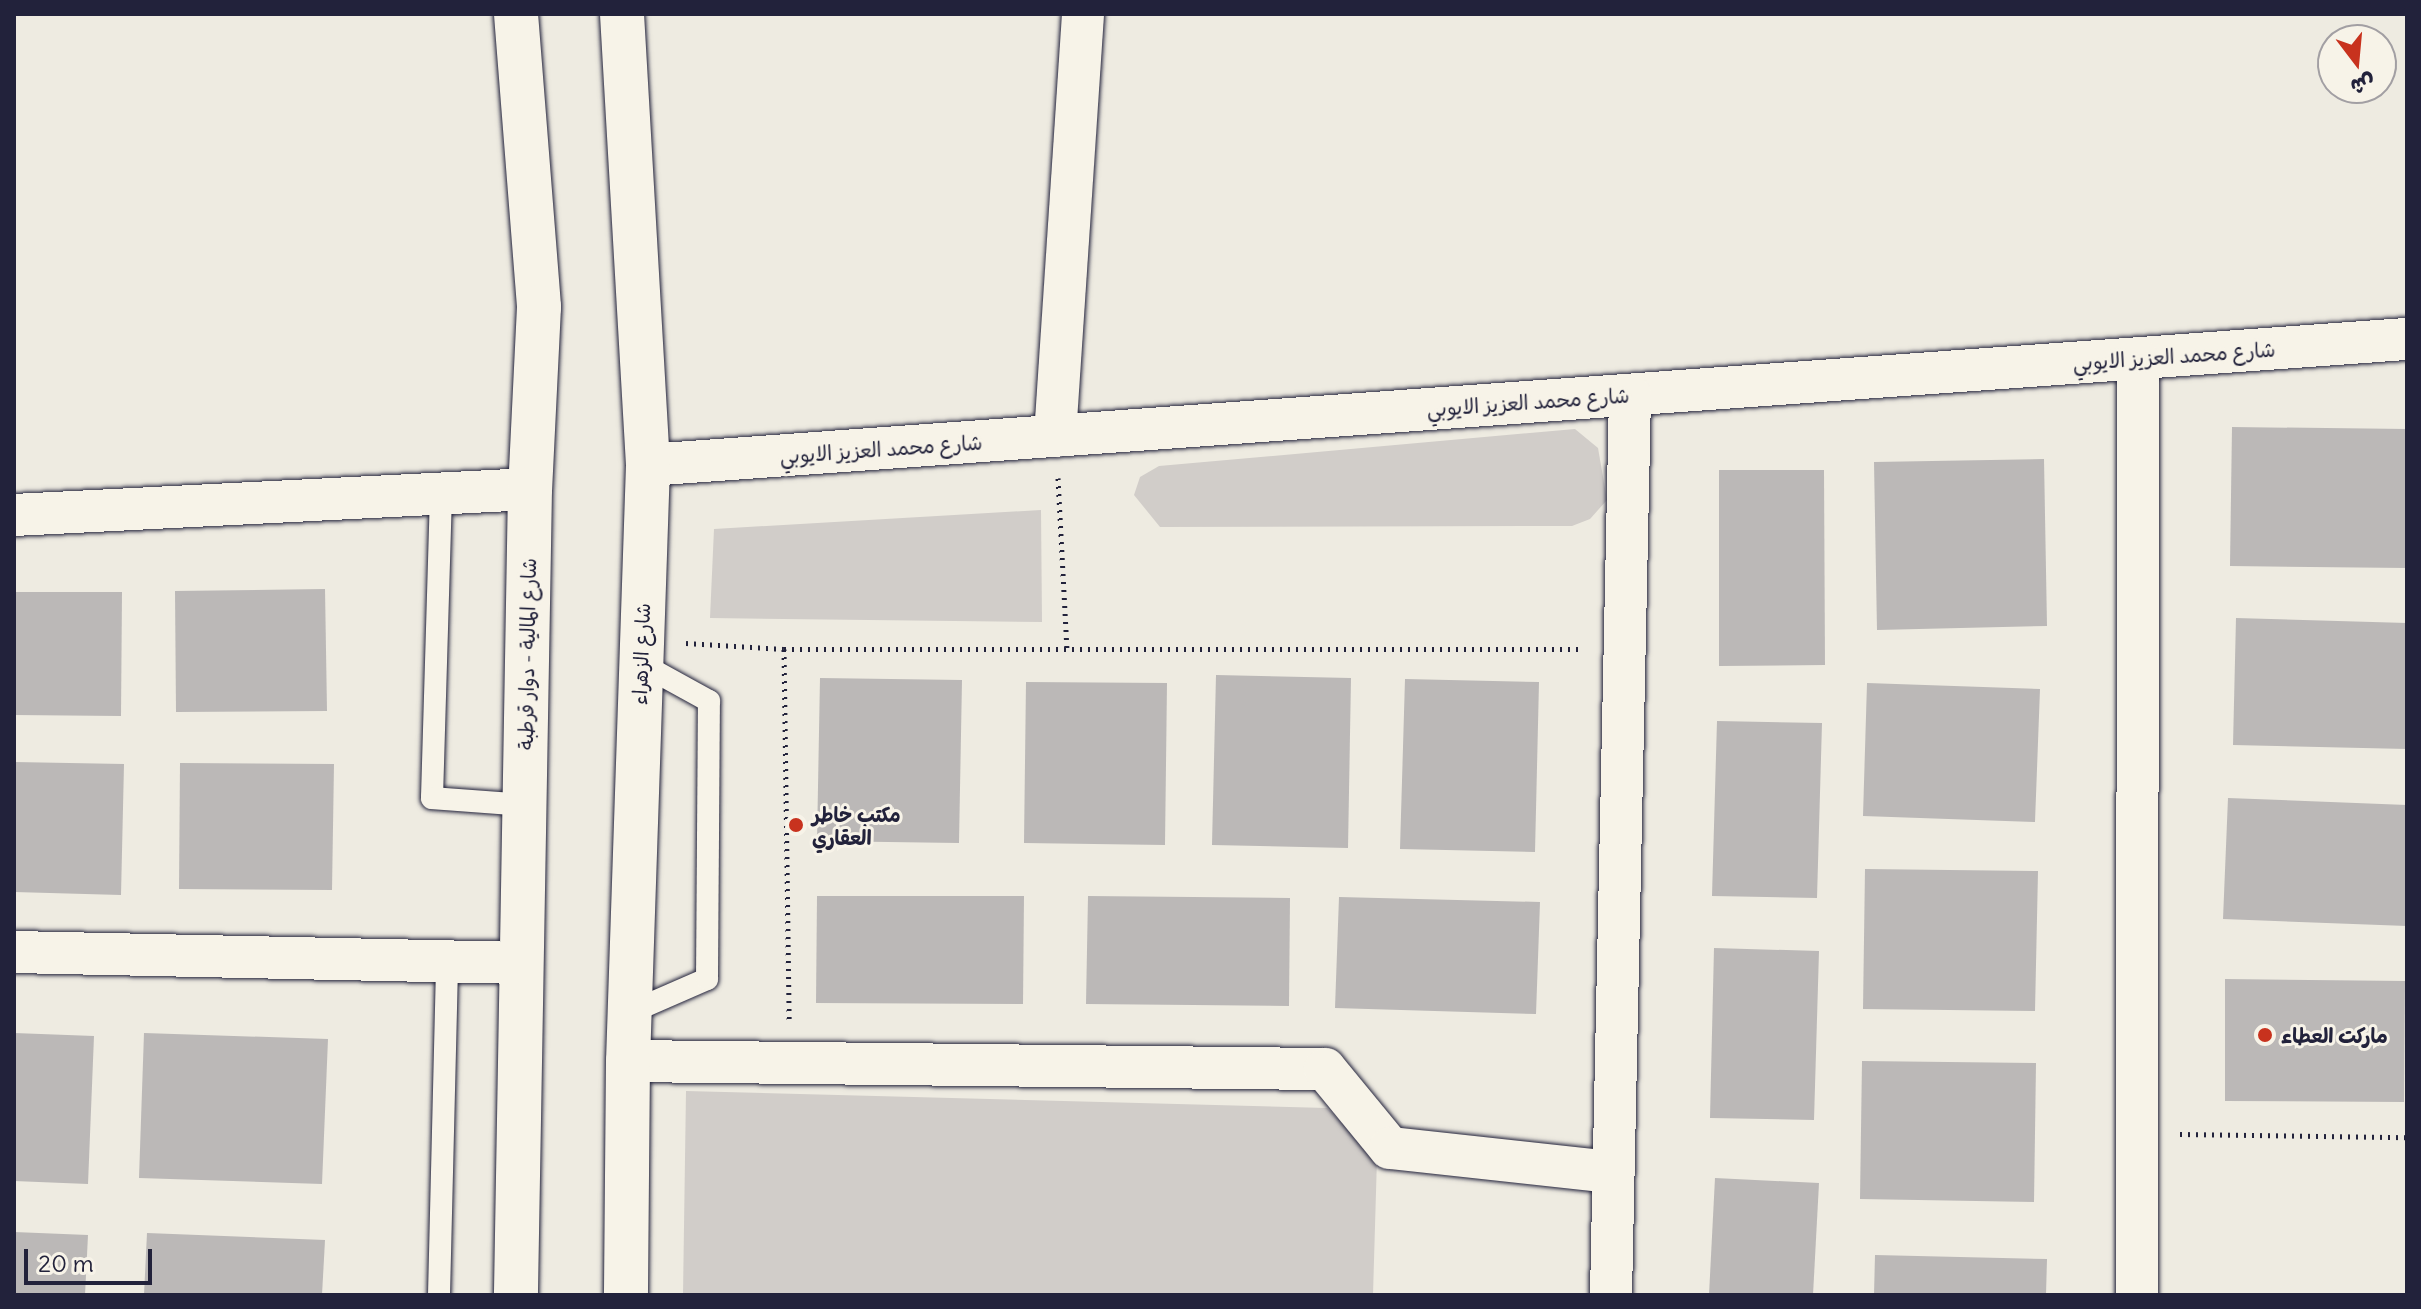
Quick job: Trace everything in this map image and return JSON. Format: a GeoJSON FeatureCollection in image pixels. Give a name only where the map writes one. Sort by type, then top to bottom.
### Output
{"type":"FeatureCollection","features":[{"type":"Feature","properties":{"kind":"main road","name":"شارع المالية - دوار قرطبة"},"geometry":{"type":"LineString","coordinates":[[516,14],[539,307],[530,489],[516,1295]]}},
{"type":"Feature","properties":{"kind":"main road","name":"شارع الزهراء"},"geometry":{"type":"LineString","coordinates":[[622,14],[648,465],[629,1013],[626,1295]]}},
{"type":"Feature","properties":{"kind":"street"},"geometry":{"type":"LineString","coordinates":[[1055,436],[1083,14]]}},
{"type":"Feature","properties":{"kind":"street","name":"شارع محمد العزيز الايوبي"},"geometry":{"type":"LineString","coordinates":[[648,465],[2407,339]]}},
{"type":"Feature","properties":{"kind":"street"},"geometry":{"type":"LineString","coordinates":[[2137,1295],[2138,359]]}},
{"type":"Feature","properties":{"kind":"street"},"geometry":{"type":"LineString","coordinates":[[1611,1295],[1630,395]]}},
{"type":"Feature","properties":{"kind":"street"},"geometry":{"type":"LineString","coordinates":[[14,515],[530,489]]}},
{"type":"Feature","properties":{"kind":"street"},"geometry":{"type":"LineString","coordinates":[[14,952],[522,963]]}},
{"type":"Feature","properties":{"kind":"street"},"geometry":{"type":"LineString","coordinates":[[628,1061],[1325,1069],[1390,1148],[1612,1172]]}},
{"type":"Feature","properties":{"kind":"lane"},"geometry":{"type":"LineString","coordinates":[[441,494],[432,798],[525,805]]}},
{"type":"Feature","properties":{"kind":"lane"},"geometry":{"type":"LineString","coordinates":[[629,1013],[707,979],[709,701],[640,651]]}},
{"type":"Feature","properties":{"kind":"lane"},"geometry":{"type":"LineString","coordinates":[[439,1295],[447,962]]}},
{"type":"Feature","properties":{"kind":"path"},"geometry":{"type":"LineString","coordinates":[[1055,436],[1067,649]]}},
{"type":"Feature","properties":{"kind":"path"},"geometry":{"type":"LineString","coordinates":[[784,649],[790,1063]]}},
{"type":"Feature","properties":{"kind":"path"},"geometry":{"type":"LineString","coordinates":[[640,651],[1624,649]]}},
{"type":"Feature","properties":{"kind":"path"},"geometry":{"type":"LineString","coordinates":[[2137,1134],[2407,1137]]}},
{"type":"Feature","properties":{"kind":"shaded area"},"geometry":{"type":"Polygon","coordinates":[[[1575,429],[1598,448],[1607,500],[1590,519],[1572,526],[1160,527],[1134,495],[1140,477],[1159,466],[1575,429]]]}},
{"type":"Feature","properties":{"kind":"shaded area"},"geometry":{"type":"Polygon","coordinates":[[[1041,510],[1042,622],[710,618],[714,529],[1041,510]]]}},
{"type":"Feature","properties":{"kind":"shaded area"},"geometry":{"type":"Polygon","coordinates":[[[686,1091],[1327,1108],[1377,1158],[1373,1295],[683,1295],[686,1091]]]}},
{"type":"Feature","properties":{"kind":"building"},"geometry":{"type":"Polygon","coordinates":[[[2232,427],[2407,429],[2407,568],[2230,566],[2232,427]]]}},
{"type":"Feature","properties":{"kind":"building"},"geometry":{"type":"Polygon","coordinates":[[[2044,459],[2047,626],[1877,630],[1874,462],[2044,459]]]}},
{"type":"Feature","properties":{"kind":"building"},"geometry":{"type":"Polygon","coordinates":[[[1719,470],[1824,470],[1825,665],[1719,666],[1719,470]]]}},
{"type":"Feature","properties":{"kind":"building"},"geometry":{"type":"Polygon","coordinates":[[[325,589],[327,711],[176,712],[175,591],[325,589]]]}},
{"type":"Feature","properties":{"kind":"building"},"geometry":{"type":"Polygon","coordinates":[[[14,592],[122,592],[121,716],[14,715],[14,592]]]}},
{"type":"Feature","properties":{"kind":"building"},"geometry":{"type":"Polygon","coordinates":[[[2236,618],[2407,623],[2407,749],[2233,745],[2236,618]]]}},
{"type":"Feature","properties":{"kind":"building"},"geometry":{"type":"Polygon","coordinates":[[[1216,675],[1351,678],[1348,848],[1212,845],[1216,675]]]}},
{"type":"Feature","properties":{"kind":"building"},"geometry":{"type":"Polygon","coordinates":[[[820,678],[962,680],[959,843],[817,841],[820,678]]]}},
{"type":"Feature","properties":{"kind":"building"},"geometry":{"type":"Polygon","coordinates":[[[1405,679],[1539,682],[1535,852],[1400,849],[1405,679]]]}},
{"type":"Feature","properties":{"kind":"building"},"geometry":{"type":"Polygon","coordinates":[[[1026,682],[1167,683],[1165,845],[1024,843],[1026,682]]]}},
{"type":"Feature","properties":{"kind":"building"},"geometry":{"type":"Polygon","coordinates":[[[1867,683],[2040,689],[2035,822],[1863,816],[1867,683]]]}},
{"type":"Feature","properties":{"kind":"building"},"geometry":{"type":"Polygon","coordinates":[[[1717,721],[1822,723],[1817,898],[1712,896],[1717,721]]]}},
{"type":"Feature","properties":{"kind":"building"},"geometry":{"type":"Polygon","coordinates":[[[14,762],[124,764],[121,895],[14,892],[14,762]]]}},
{"type":"Feature","properties":{"kind":"building"},"geometry":{"type":"Polygon","coordinates":[[[180,763],[334,764],[332,890],[179,889],[180,763]]]}},
{"type":"Feature","properties":{"kind":"building"},"geometry":{"type":"Polygon","coordinates":[[[2228,798],[2407,805],[2407,926],[2223,919],[2228,798]]]}},
{"type":"Feature","properties":{"kind":"building"},"geometry":{"type":"Polygon","coordinates":[[[1865,869],[2038,871],[2035,1011],[1863,1009],[1865,869]]]}},
{"type":"Feature","properties":{"kind":"building"},"geometry":{"type":"Polygon","coordinates":[[[817,896],[1024,896],[1023,1004],[816,1003],[817,896]]]}},
{"type":"Feature","properties":{"kind":"building"},"geometry":{"type":"Polygon","coordinates":[[[1088,896],[1290,898],[1289,1006],[1086,1004],[1088,896]]]}},
{"type":"Feature","properties":{"kind":"building"},"geometry":{"type":"Polygon","coordinates":[[[1339,897],[1540,902],[1536,1014],[1335,1008],[1339,897]]]}},
{"type":"Feature","properties":{"kind":"building"},"geometry":{"type":"Polygon","coordinates":[[[1714,948],[1819,951],[1814,1120],[1710,1118],[1714,948]]]}},
{"type":"Feature","properties":{"kind":"building"},"geometry":{"type":"Polygon","coordinates":[[[2225,979],[2405,981],[2404,1102],[2225,1101],[2225,979]]]}},
{"type":"Feature","properties":{"kind":"building"},"geometry":{"type":"Polygon","coordinates":[[[14,1033],[94,1036],[88,1184],[14,1181],[14,1033]]]}},
{"type":"Feature","properties":{"kind":"building"},"geometry":{"type":"Polygon","coordinates":[[[144,1033],[328,1039],[322,1184],[139,1178],[144,1033]]]}},
{"type":"Feature","properties":{"kind":"building"},"geometry":{"type":"Polygon","coordinates":[[[1862,1061],[2036,1063],[2034,1202],[1860,1199],[1862,1061]]]}},
{"type":"Feature","properties":{"kind":"building"},"geometry":{"type":"Polygon","coordinates":[[[1715,1178],[1819,1183],[1813,1295],[1709,1295],[1715,1178]]]}},
{"type":"Feature","properties":{"kind":"building"},"geometry":{"type":"Polygon","coordinates":[[[14,1232],[88,1235],[85,1295],[14,1295],[14,1232]]]}},
{"type":"Feature","properties":{"kind":"building"},"geometry":{"type":"Polygon","coordinates":[[[147,1233],[325,1240],[322,1295],[144,1295],[147,1233]]]}},
{"type":"Feature","properties":{"kind":"building"},"geometry":{"type":"Polygon","coordinates":[[[1875,1255],[2047,1259],[2046,1295],[1874,1295],[1875,1255]]]}},
{"type":"Feature","properties":{"kind":"place","name":"مكتب خاطر العقاري"},"geometry":{"type":"Point","coordinates":[796,825]}},
{"type":"Feature","properties":{"kind":"place","name":"ماركت العطاء"},"geometry":{"type":"Point","coordinates":[2265,1035]}}]}
